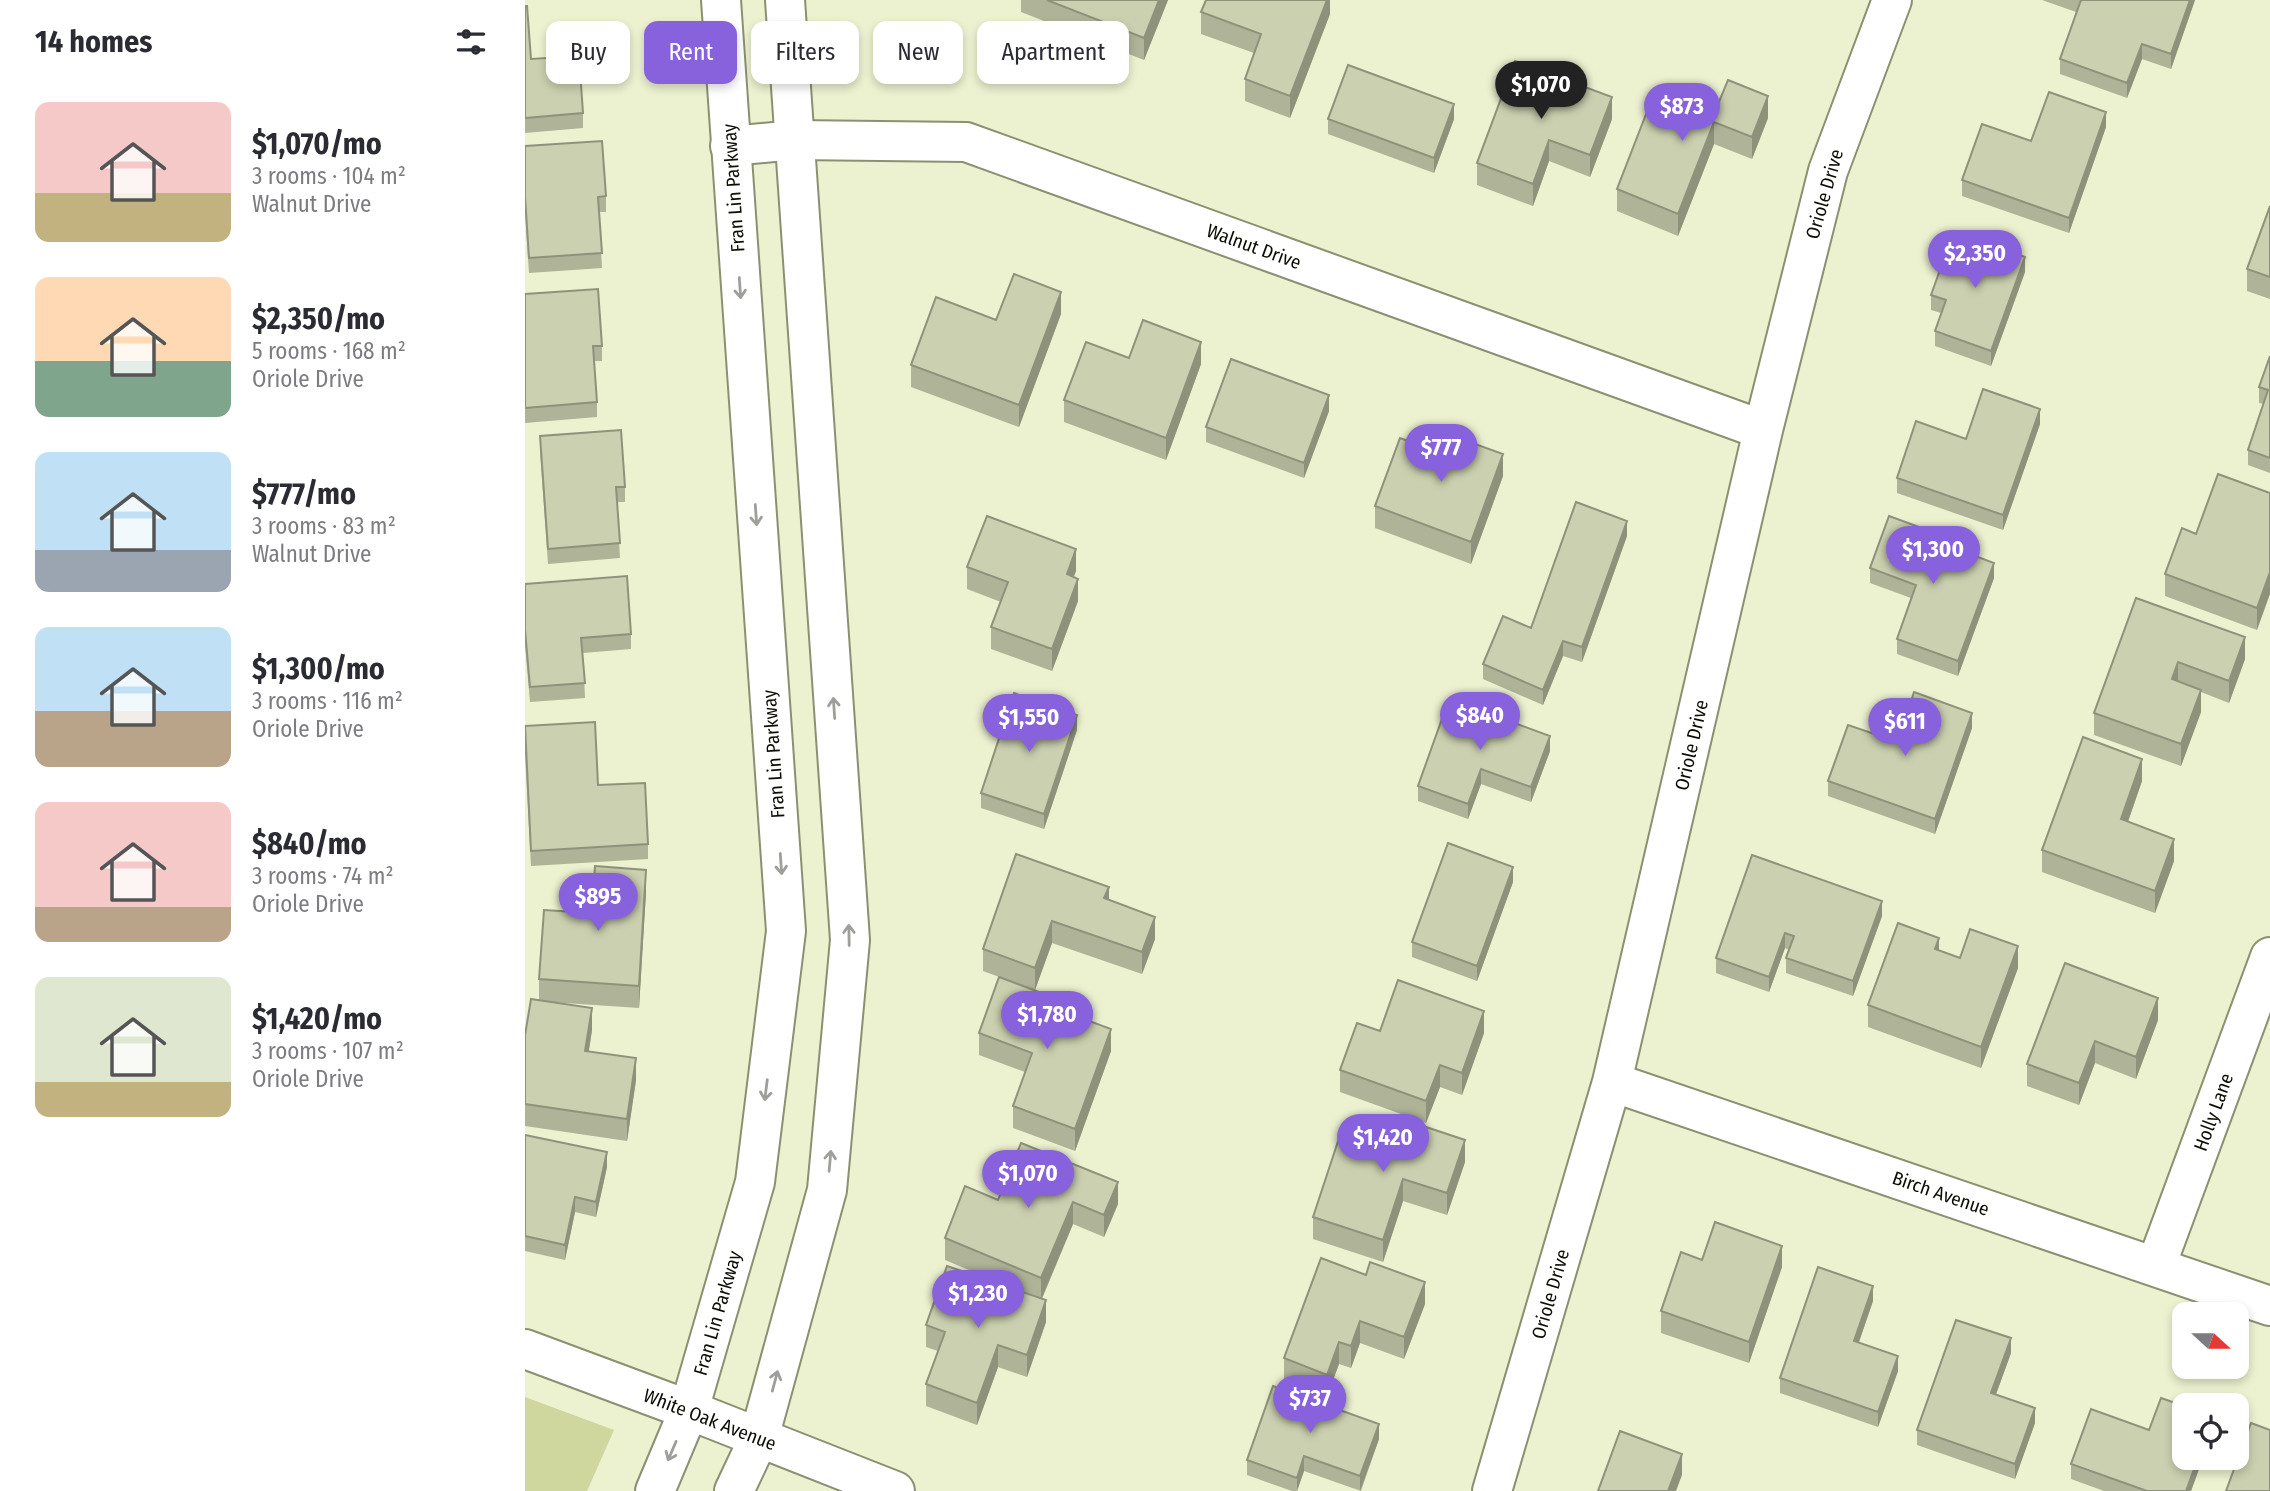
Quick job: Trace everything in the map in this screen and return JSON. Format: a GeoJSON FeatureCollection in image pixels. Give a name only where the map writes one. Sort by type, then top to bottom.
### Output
{"type":"FeatureCollection","features":[{"type":"Feature","properties":{"kind":"street","name":"Fran Lin Parkway"},"geometry":{"type":"LineString","coordinates":[[655,1491],[689,1410],[755,1182],[786,932],[721,0]]}},
{"type":"Feature","properties":{"kind":"street"},"geometry":{"type":"LineString","coordinates":[[734,1491],[759,1438],[827,1190],[850,940],[785,0]]}},
{"type":"Feature","properties":{"kind":"street","name":"Oriole Drive"},"geometry":{"type":"LineString","coordinates":[[1492,1491],[1612,1082],[1763,430],[1828,171],[1892,0]]}},
{"type":"Feature","properties":{"kind":"street","name":"Walnut Drive"},"geometry":{"type":"LineString","coordinates":[[730,146],[795,140],[966,142],[1763,430]]}},
{"type":"Feature","properties":{"kind":"street","name":"Holly Lane"},"geometry":{"type":"LineString","coordinates":[[2156,1266],[2270,957]]}},
{"type":"Feature","properties":{"kind":"street","name":"Birch Avenue"},"geometry":{"type":"LineString","coordinates":[[1612,1082],[2270,1306]]}},
{"type":"Feature","properties":{"kind":"street","name":"White Oak Avenue"},"geometry":{"type":"LineString","coordinates":[[525,1349],[895,1491]]}},
{"type":"Feature","properties":{"kind":"green space"},"geometry":{"type":"Polygon","coordinates":[[[525,1397],[614,1430],[587,1491],[525,1491],[525,1397]]]}},
{"type":"Feature","properties":{"kind":"building"},"geometry":{"type":"Polygon","coordinates":[[[1047,0],[1159,0],[1144,38],[1129,32],[1129,21],[1101,21],[1047,0]]]}},
{"type":"Feature","properties":{"kind":"building"},"geometry":{"type":"Polygon","coordinates":[[[1206,0],[1327,0],[1290,96],[1245,79],[1261,34],[1201,12],[1206,0]]]}},
{"type":"Feature","properties":{"kind":"building"},"geometry":{"type":"Polygon","coordinates":[[[2081,0],[2190,0],[2171,54],[2142,44],[2127,83],[2060,59],[2081,0]]]}},
{"type":"Feature","properties":{"kind":"building"},"geometry":{"type":"Polygon","coordinates":[[[527,6],[531,59],[546,58],[546,84],[581,84],[583,113],[525,118],[527,6]]]}},
{"type":"Feature","properties":{"kind":"building"},"geometry":{"type":"Polygon","coordinates":[[[1515,61],[1612,97],[1590,155],[1549,140],[1533,184],[1477,163],[1515,61]]]}},
{"type":"Feature","properties":{"kind":"building"},"geometry":{"type":"Polygon","coordinates":[[[1348,65],[1454,104],[1434,158],[1328,119],[1348,65]]]}},
{"type":"Feature","properties":{"kind":"building"},"geometry":{"type":"Polygon","coordinates":[[[1728,80],[1768,96],[1752,137],[1714,122],[1678,214],[1617,189],[1655,91],[1714,114],[1728,80]]]}},
{"type":"Feature","properties":{"kind":"building"},"geometry":{"type":"Polygon","coordinates":[[[2049,92],[2106,112],[2069,218],[1962,180],[1982,124],[2031,141],[2049,92]]]}},
{"type":"Feature","properties":{"kind":"building"},"geometry":{"type":"Polygon","coordinates":[[[602,141],[606,196],[598,197],[602,253],[529,258],[525,146],[602,141]]]}},
{"type":"Feature","properties":{"kind":"building"},"geometry":{"type":"Polygon","coordinates":[[[2270,206],[2270,277],[2247,269],[2270,206]]]}},
{"type":"Feature","properties":{"kind":"building"},"geometry":{"type":"Polygon","coordinates":[[[1954,231],[2025,257],[1991,351],[1935,331],[1946,300],[1931,295],[1954,231]]]}},
{"type":"Feature","properties":{"kind":"building"},"geometry":{"type":"Polygon","coordinates":[[[1014,274],[1061,292],[1019,405],[911,365],[936,297],[996,320],[1014,274]]]}},
{"type":"Feature","properties":{"kind":"building"},"geometry":{"type":"Polygon","coordinates":[[[598,289],[602,346],[593,346],[597,402],[525,408],[525,294],[598,289]]]}},
{"type":"Feature","properties":{"kind":"building"},"geometry":{"type":"Polygon","coordinates":[[[1143,320],[1201,342],[1166,438],[1064,400],[1086,342],[1129,358],[1143,320]]]}},
{"type":"Feature","properties":{"kind":"building"},"geometry":{"type":"Polygon","coordinates":[[[2270,356],[2270,458],[2248,450],[2268,390],[2259,387],[2270,356]]]}},
{"type":"Feature","properties":{"kind":"building"},"geometry":{"type":"Polygon","coordinates":[[[1231,359],[1329,395],[1304,463],[1206,427],[1231,359]]]}},
{"type":"Feature","properties":{"kind":"building"},"geometry":{"type":"Polygon","coordinates":[[[1983,389],[2040,409],[2003,515],[1897,478],[1916,421],[1966,439],[1983,389]]]}},
{"type":"Feature","properties":{"kind":"building"},"geometry":{"type":"Polygon","coordinates":[[[621,430],[625,487],[616,487],[620,543],[548,549],[540,436],[621,430]]]}},
{"type":"Feature","properties":{"kind":"building"},"geometry":{"type":"Polygon","coordinates":[[[1439,431],[1503,454],[1471,542],[1375,506],[1400,438],[1432,450],[1439,431]]]}},
{"type":"Feature","properties":{"kind":"building"},"geometry":{"type":"Polygon","coordinates":[[[2218,474],[2270,493],[2270,572],[2257,608],[2165,574],[2182,528],[2196,534],[2218,474]]]}},
{"type":"Feature","properties":{"kind":"building"},"geometry":{"type":"Polygon","coordinates":[[[1576,502],[1627,521],[1582,647],[1563,641],[1543,690],[1483,664],[1503,616],[1531,628],[1576,502]]]}},
{"type":"Feature","properties":{"kind":"building"},"geometry":{"type":"Polygon","coordinates":[[[987,516],[1076,549],[1067,574],[1078,579],[1052,649],[991,627],[1008,582],[967,567],[987,516]]]}},
{"type":"Feature","properties":{"kind":"building"},"geometry":{"type":"Polygon","coordinates":[[[1889,516],[1941,535],[1938,542],[1994,563],[1958,661],[1897,639],[1916,585],[1870,568],[1889,516]]]}},
{"type":"Feature","properties":{"kind":"building"},"geometry":{"type":"Polygon","coordinates":[[[627,576],[631,634],[581,638],[585,683],[530,687],[525,630],[525,584],[627,576]]]}},
{"type":"Feature","properties":{"kind":"building"},"geometry":{"type":"Polygon","coordinates":[[[2136,598],[2245,637],[2229,681],[2178,662],[2172,679],[2201,690],[2181,744],[2094,713],[2136,598]]]}},
{"type":"Feature","properties":{"kind":"building"},"geometry":{"type":"Polygon","coordinates":[[[1914,692],[1972,713],[1935,819],[1828,781],[1848,725],[1898,742],[1914,692]]]}},
{"type":"Feature","properties":{"kind":"building"},"geometry":{"type":"Polygon","coordinates":[[[1014,693],[1077,715],[1044,814],[981,793],[1014,693]]]}},
{"type":"Feature","properties":{"kind":"building"},"geometry":{"type":"Polygon","coordinates":[[[1449,699],[1550,736],[1531,787],[1481,769],[1468,804],[1418,786],[1449,699]]]}},
{"type":"Feature","properties":{"kind":"building"},"geometry":{"type":"Polygon","coordinates":[[[595,722],[598,785],[645,783],[648,844],[531,851],[525,726],[595,722]]]}},
{"type":"Feature","properties":{"kind":"building"},"geometry":{"type":"Polygon","coordinates":[[[2083,737],[2142,759],[2121,819],[2174,839],[2155,891],[2042,850],[2083,737]]]}},
{"type":"Feature","properties":{"kind":"building"},"geometry":{"type":"Polygon","coordinates":[[[1448,843],[1513,867],[1477,966],[1412,942],[1448,843]]]}},
{"type":"Feature","properties":{"kind":"building"},"geometry":{"type":"Polygon","coordinates":[[[1016,854],[1109,887],[1104,898],[1155,917],[1142,952],[1052,921],[1035,968],[983,949],[1016,854]]]}},
{"type":"Feature","properties":{"kind":"building"},"geometry":{"type":"Polygon","coordinates":[[[1752,855],[1882,901],[1853,981],[1786,958],[1794,936],[1785,933],[1769,977],[1716,958],[1752,855]]]}},
{"type":"Feature","properties":{"kind":"building"},"geometry":{"type":"Polygon","coordinates":[[[595,866],[646,870],[639,986],[539,979],[544,910],[592,913],[595,866]]]}},
{"type":"Feature","properties":{"kind":"building"},"geometry":{"type":"Polygon","coordinates":[[[1898,923],[1939,938],[1935,949],[1960,958],[1970,929],[2018,946],[1981,1047],[1868,1005],[1898,923]]]}},
{"type":"Feature","properties":{"kind":"building"},"geometry":{"type":"Polygon","coordinates":[[[2065,963],[2158,998],[2136,1057],[2095,1041],[2079,1083],[2027,1064],[2065,963]]]}},
{"type":"Feature","properties":{"kind":"building"},"geometry":{"type":"Polygon","coordinates":[[[999,977],[1050,996],[1046,1005],[1111,1029],[1075,1129],[1013,1106],[1032,1053],[979,1033],[999,977]]]}},
{"type":"Feature","properties":{"kind":"building"},"geometry":{"type":"Polygon","coordinates":[[[1398,980],[1484,1011],[1462,1073],[1440,1065],[1426,1101],[1340,1070],[1357,1023],[1380,1031],[1398,980]]]}},
{"type":"Feature","properties":{"kind":"building"},"geometry":{"type":"Polygon","coordinates":[[[531,999],[592,1008],[585,1051],[636,1058],[627,1119],[525,1104],[525,1035],[531,999]]]}},
{"type":"Feature","properties":{"kind":"building"},"geometry":{"type":"Polygon","coordinates":[[[1408,1121],[1465,1140],[1447,1193],[1403,1179],[1383,1240],[1313,1217],[1344,1123],[1401,1141],[1408,1121]]]}},
{"type":"Feature","properties":{"kind":"building"},"geometry":{"type":"Polygon","coordinates":[[[525,1135],[607,1152],[596,1202],[575,1197],[565,1245],[525,1236],[525,1135]]]}},
{"type":"Feature","properties":{"kind":"building"},"geometry":{"type":"Polygon","coordinates":[[[1021,1143],[1118,1182],[1104,1215],[1073,1202],[1041,1278],[945,1238],[965,1186],[998,1200],[1021,1143]]]}},
{"type":"Feature","properties":{"kind":"building"},"geometry":{"type":"Polygon","coordinates":[[[1715,1222],[1782,1246],[1749,1342],[1661,1311],[1681,1252],[1702,1260],[1715,1222]]]}},
{"type":"Feature","properties":{"kind":"building"},"geometry":{"type":"Polygon","coordinates":[[[1321,1258],[1366,1275],[1370,1262],[1425,1282],[1404,1337],[1360,1321],[1351,1346],[1339,1342],[1327,1375],[1284,1358],[1321,1258]]]}},
{"type":"Feature","properties":{"kind":"building"},"geometry":{"type":"Polygon","coordinates":[[[947,1266],[1046,1300],[1027,1355],[998,1345],[977,1403],[926,1384],[945,1332],[926,1325],[947,1266]]]}},
{"type":"Feature","properties":{"kind":"building"},"geometry":{"type":"Polygon","coordinates":[[[1818,1267],[1873,1286],[1854,1341],[1898,1356],[1878,1412],[1780,1378],[1818,1267]]]}},
{"type":"Feature","properties":{"kind":"building"},"geometry":{"type":"Polygon","coordinates":[[[1956,1320],[2011,1338],[1991,1393],[2035,1408],[2015,1464],[1917,1430],[1956,1320]]]}},
{"type":"Feature","properties":{"kind":"building"},"geometry":{"type":"Polygon","coordinates":[[[1273,1386],[1379,1424],[1360,1476],[1304,1456],[1297,1478],[1247,1460],[1273,1386]]]}},
{"type":"Feature","properties":{"kind":"building"},"geometry":{"type":"Polygon","coordinates":[[[2161,1398],[2172,1402],[2172,1470],[2194,1470],[2186,1491],[2147,1491],[2071,1464],[2091,1409],[2149,1430],[2161,1398]]]}},
{"type":"Feature","properties":{"kind":"building"},"geometry":{"type":"Polygon","coordinates":[[[2251,1423],[2270,1430],[2270,1491],[2226,1491],[2234,1470],[2249,1470],[2251,1423]]]}},
{"type":"Feature","properties":{"kind":"building"},"geometry":{"type":"Polygon","coordinates":[[[1620,1431],[1682,1454],[1668,1491],[1598,1491],[1620,1431]]]}}]}
